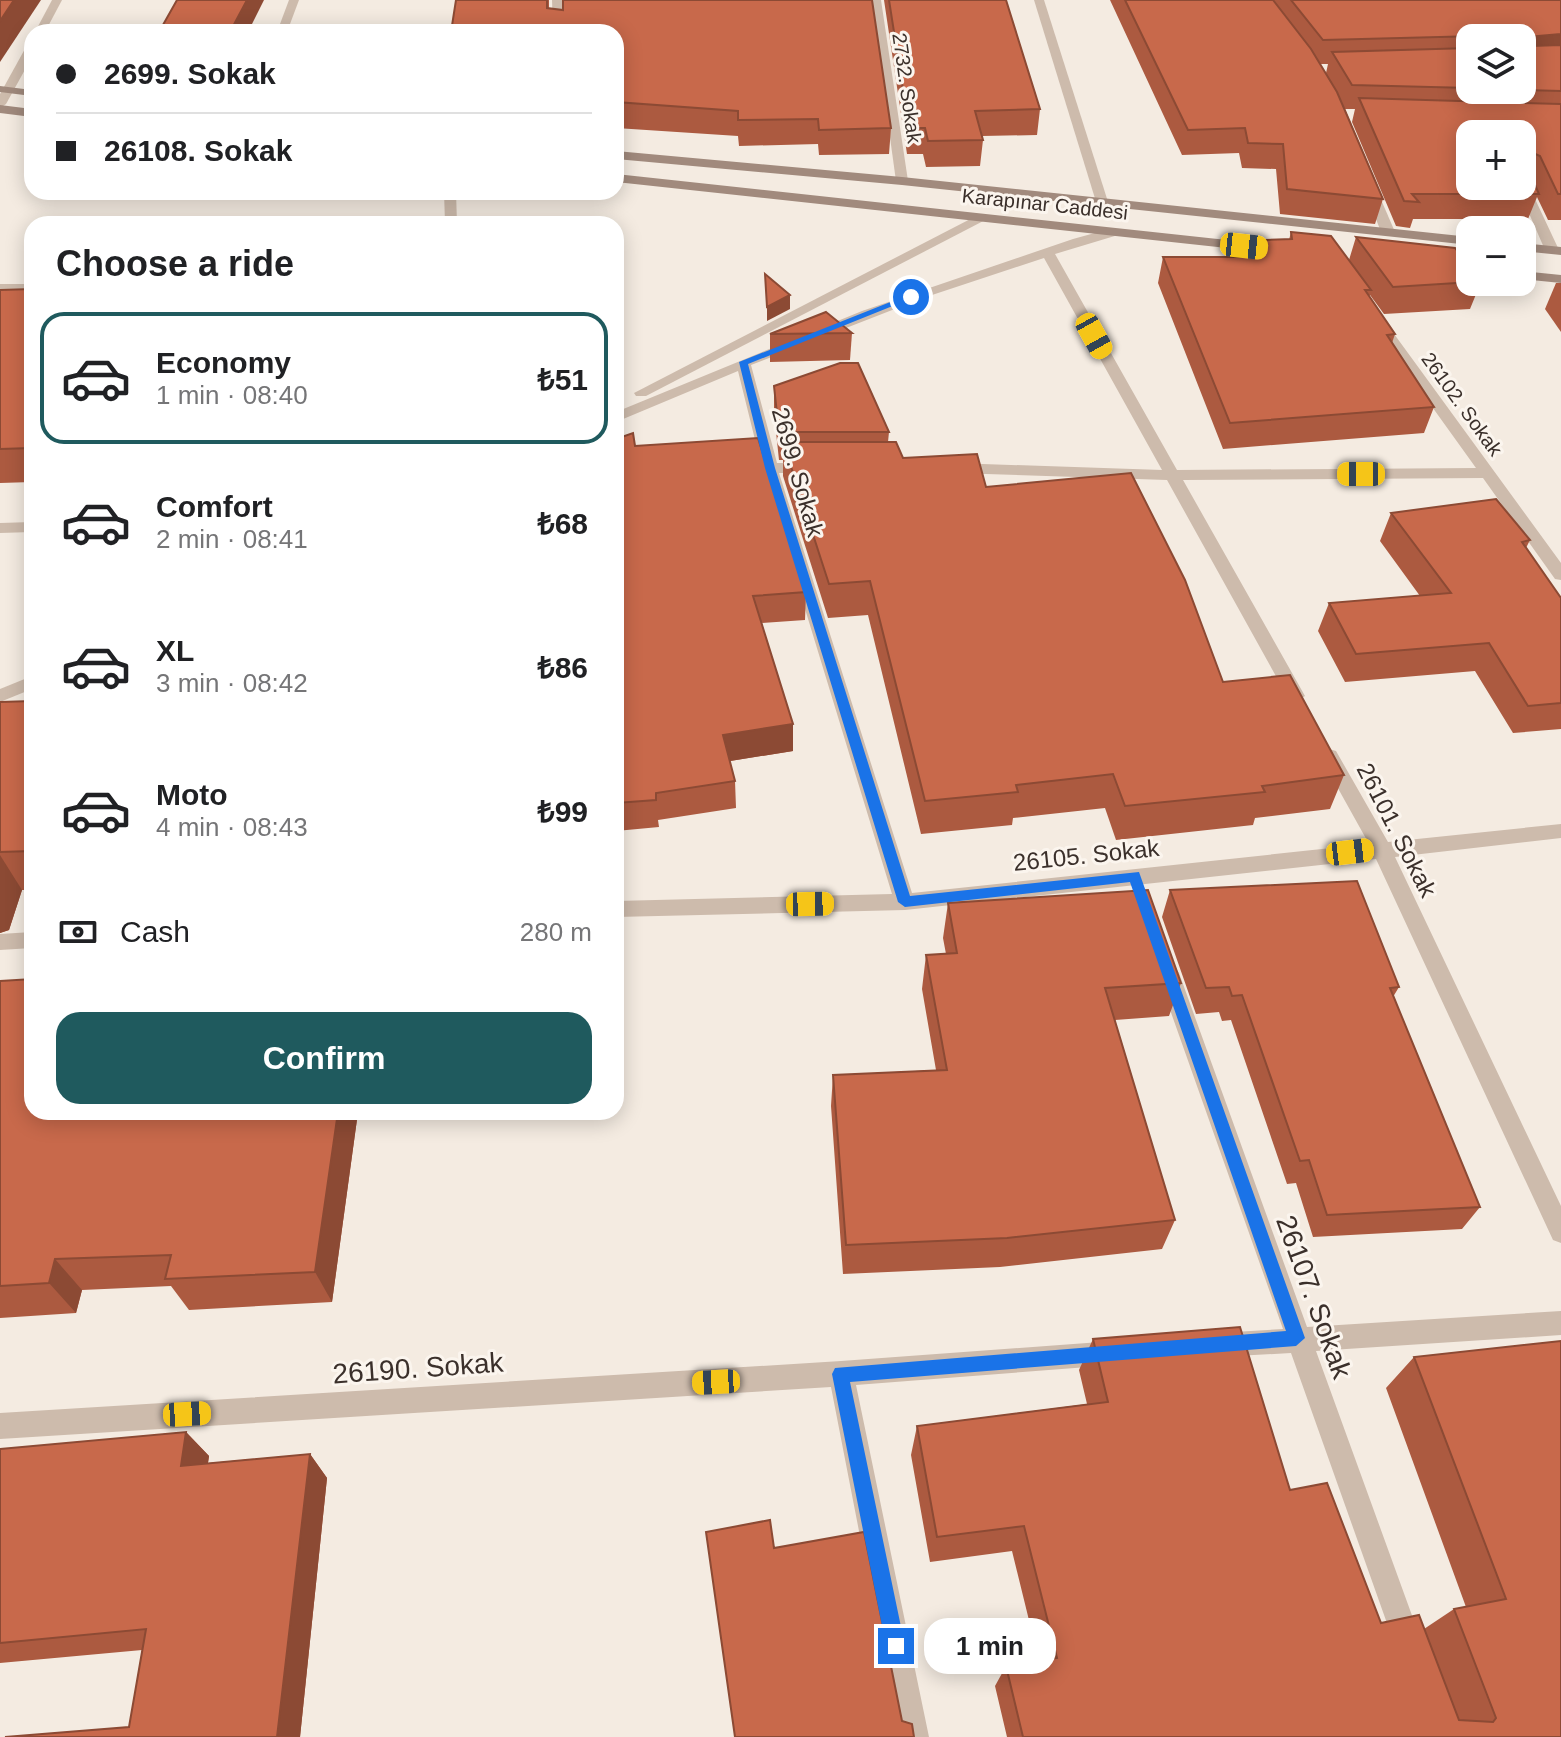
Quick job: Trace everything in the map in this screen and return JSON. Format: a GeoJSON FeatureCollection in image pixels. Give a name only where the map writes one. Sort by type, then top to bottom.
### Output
{"type":"FeatureCollection","features":[{"type":"Feature","properties":{"kind":"main road"},"geometry":{"type":"LineString","coordinates":[[4,89],[24,92]]}},
{"type":"Feature","properties":{"kind":"main road"},"geometry":{"type":"LineString","coordinates":[[0,107],[24,112]]}},
{"type":"Feature","properties":{"kind":"main road","name":"Karapınar Caddesi"},"geometry":{"type":"LineString","coordinates":[[624,156],[902,181],[1103,205],[1456,239]]}},
{"type":"Feature","properties":{"kind":"main road","name":"Karapınar Caddesi"},"geometry":{"type":"LineString","coordinates":[[624,179],[1284,250]]}},
{"type":"Feature","properties":{"kind":"main road"},"geometry":{"type":"LineString","coordinates":[[1536,248],[1557,250]]}},
{"type":"Feature","properties":{"kind":"main road"},"geometry":{"type":"LineString","coordinates":[[1536,276],[1561,279]]}},
{"type":"Feature","properties":{"kind":"street"},"geometry":{"type":"LineString","coordinates":[[44,24],[57,0]]}},
{"type":"Feature","properties":{"kind":"street"},"geometry":{"type":"LineString","coordinates":[[285,24],[294,0]]}},
{"type":"Feature","properties":{"kind":"street"},"geometry":{"type":"LineString","coordinates":[[557,0],[558,24]]}},
{"type":"Feature","properties":{"kind":"street","name":"2732. Sokak"},"geometry":{"type":"LineString","coordinates":[[876,0],[902,181]]}},
{"type":"Feature","properties":{"kind":"street"},"geometry":{"type":"LineString","coordinates":[[1039,0],[1103,205]]}},
{"type":"Feature","properties":{"kind":"street"},"geometry":{"type":"LineString","coordinates":[[0,107],[4,89],[24,59]]}},
{"type":"Feature","properties":{"kind":"street"},"geometry":{"type":"LineString","coordinates":[[1364,173],[1388,232]]}},
{"type":"Feature","properties":{"kind":"street"},"geometry":{"type":"LineString","coordinates":[[1530,200],[1557,250]]}},
{"type":"Feature","properties":{"kind":"street"},"geometry":{"type":"LineString","coordinates":[[624,402],[985,217]]}},
{"type":"Feature","properties":{"kind":"street"},"geometry":{"type":"LineString","coordinates":[[624,414],[743,362],[938,286],[1048,253],[1079,238],[1113,232]]}},
{"type":"Feature","properties":{"kind":"street"},"geometry":{"type":"LineString","coordinates":[[1048,253],[1303,710]]}},
{"type":"Feature","properties":{"kind":"street"},"geometry":{"type":"LineString","coordinates":[[0,288],[24,288]]}},
{"type":"Feature","properties":{"kind":"street","name":"26102. Sokak"},"geometry":{"type":"LineString","coordinates":[[1367,307],[1561,575]]}},
{"type":"Feature","properties":{"kind":"street","name":"2699. Sokak"},"geometry":{"type":"LineString","coordinates":[[743,362],[770,468],[905,902]]}},
{"type":"Feature","properties":{"kind":"street"},"geometry":{"type":"LineString","coordinates":[[770,468],[831,468]]}},
{"type":"Feature","properties":{"kind":"street"},"geometry":{"type":"LineString","coordinates":[[939,468],[1172,475],[1487,473]]}},
{"type":"Feature","properties":{"kind":"street"},"geometry":{"type":"LineString","coordinates":[[0,528],[24,527]]}},
{"type":"Feature","properties":{"kind":"street"},"geometry":{"type":"LineString","coordinates":[[0,696],[24,686]]}},
{"type":"Feature","properties":{"kind":"street","name":"26101. Sokak"},"geometry":{"type":"LineString","coordinates":[[1319,738],[1381,848],[1561,1232]]}},
{"type":"Feature","properties":{"kind":"street","name":"26105. Sokak"},"geometry":{"type":"LineString","coordinates":[[624,909],[905,902],[1381,848],[1561,831]]}},
{"type":"Feature","properties":{"kind":"street"},"geometry":{"type":"LineString","coordinates":[[1134,876],[1145,906]]}},
{"type":"Feature","properties":{"kind":"street"},"geometry":{"type":"LineString","coordinates":[[0,942],[24,940]]}},
{"type":"Feature","properties":{"kind":"street","name":"26107. Sokak"},"geometry":{"type":"LineString","coordinates":[[1161,951],[1296,1338],[1416,1663]]}},
{"type":"Feature","properties":{"kind":"street"},"geometry":{"type":"LineString","coordinates":[[1186,1347],[1561,1323]]}},
{"type":"Feature","properties":{"kind":"street","name":"26190. Sokak"},"geometry":{"type":"LineString","coordinates":[[0,1426],[841,1374],[1139,1351]]}},
{"type":"Feature","properties":{"kind":"street"},"geometry":{"type":"LineString","coordinates":[[841,1374],[914,1737]]}},
{"type":"Feature","properties":{"kind":"building"},"geometry":{"type":"Polygon","coordinates":[[[0,0],[14,0],[0,21],[0,0]]]}},
{"type":"Feature","properties":{"kind":"building"},"geometry":{"type":"Polygon","coordinates":[[[177,0],[247,0],[234,24],[164,24],[177,0]]]}},
{"type":"Feature","properties":{"kind":"building"},"geometry":{"type":"Polygon","coordinates":[[[456,0],[547,0],[547,8],[563,10],[563,0],[872,0],[891,128],[819,130],[818,119],[738,120],[738,111],[624,103],[624,24],[452,24],[456,0]]]}},
{"type":"Feature","properties":{"kind":"building"},"geometry":{"type":"Polygon","coordinates":[[[889,0],[1006,0],[1040,109],[975,111],[983,140],[928,141],[925,128],[909,128],[889,0]]]}},
{"type":"Feature","properties":{"kind":"building"},"geometry":{"type":"Polygon","coordinates":[[[1125,0],[1273,0],[1311,49],[1337,92],[1383,199],[1287,189],[1283,144],[1248,143],[1245,128],[1188,130],[1125,0]]]}},
{"type":"Feature","properties":{"kind":"building"},"geometry":{"type":"Polygon","coordinates":[[[1291,0],[1561,0],[1561,34],[1536,36],[1536,24],[1456,24],[1456,37],[1323,40],[1291,0]]]}},
{"type":"Feature","properties":{"kind":"building"},"geometry":{"type":"Polygon","coordinates":[[[1561,45],[1561,91],[1536,90],[1536,46],[1561,45]]]}},
{"type":"Feature","properties":{"kind":"building"},"geometry":{"type":"Polygon","coordinates":[[[1456,48],[1456,88],[1352,85],[1332,52],[1456,48]]]}},
{"type":"Feature","properties":{"kind":"building"},"geometry":{"type":"Polygon","coordinates":[[[1359,98],[1456,101],[1456,104],[1561,104],[1561,194],[1558,194],[1540,156],[1536,154],[1536,120],[1456,120],[1456,194],[1412,194],[1419,202],[1404,201],[1359,98]]]}},
{"type":"Feature","properties":{"kind":"building"},"geometry":{"type":"Polygon","coordinates":[[[1291,232],[1331,236],[1371,290],[1365,290],[1395,334],[1387,335],[1434,407],[1230,423],[1163,257],[1249,257],[1241,241],[1292,239],[1291,232]]]}},
{"type":"Feature","properties":{"kind":"building"},"geometry":{"type":"Polygon","coordinates":[[[1356,237],[1456,249],[1456,283],[1393,287],[1356,237]]]}},
{"type":"Feature","properties":{"kind":"building"},"geometry":{"type":"Polygon","coordinates":[[[765,274],[790,295],[767,307],[765,274]]]}},
{"type":"Feature","properties":{"kind":"building"},"geometry":{"type":"Polygon","coordinates":[[[24,289],[24,448],[0,449],[0,290],[24,289]]]}},
{"type":"Feature","properties":{"kind":"building"},"geometry":{"type":"Polygon","coordinates":[[[826,312],[852,333],[770,334],[826,312]]]}},
{"type":"Feature","properties":{"kind":"building"},"geometry":{"type":"Polygon","coordinates":[[[840,363],[858,363],[889,432],[779,432],[774,386],[840,363]]]}},
{"type":"Feature","properties":{"kind":"building"},"geometry":{"type":"Polygon","coordinates":[[[633,433],[635,446],[758,438],[806,592],[753,596],[793,724],[723,735],[735,781],[656,793],[656,800],[624,802],[624,436],[633,433]]]}},
{"type":"Feature","properties":{"kind":"building"},"geometry":{"type":"Polygon","coordinates":[[[783,442],[896,442],[903,458],[977,454],[986,487],[1131,473],[1185,580],[1223,682],[1290,675],[1344,775],[1262,786],[1265,792],[1125,806],[1113,774],[1016,785],[1018,792],[925,801],[870,581],[829,584],[783,442]]]}},
{"type":"Feature","properties":{"kind":"building"},"geometry":{"type":"Polygon","coordinates":[[[1496,499],[1530,540],[1522,542],[1561,598],[1561,703],[1528,706],[1489,643],[1356,654],[1329,603],[1451,593],[1391,513],[1496,499]]]}},
{"type":"Feature","properties":{"kind":"building"},"geometry":{"type":"Polygon","coordinates":[[[24,701],[24,851],[0,852],[0,702],[24,701]]]}},
{"type":"Feature","properties":{"kind":"building"},"geometry":{"type":"Polygon","coordinates":[[[1357,881],[1399,987],[1390,988],[1480,1207],[1327,1215],[1309,1160],[1300,1161],[1242,995],[1232,996],[1229,987],[1206,988],[1170,890],[1357,881]]]}},
{"type":"Feature","properties":{"kind":"building"},"geometry":{"type":"Polygon","coordinates":[[[1148,890],[1181,983],[1105,988],[1175,1220],[1007,1238],[846,1245],[833,1075],[947,1070],[926,955],[957,953],[948,903],[1148,890]]]}},
{"type":"Feature","properties":{"kind":"building"},"geometry":{"type":"Polygon","coordinates":[[[24,980],[24,1120],[337,1120],[315,1272],[165,1279],[171,1255],[55,1259],[49,1283],[0,1286],[0,981],[24,980]]]}},
{"type":"Feature","properties":{"kind":"building"},"geometry":{"type":"Polygon","coordinates":[[[1240,1327],[1290,1490],[1327,1483],[1381,1623],[1419,1615],[1459,1720],[1493,1722],[1496,1718],[1454,1609],[1506,1599],[1414,1357],[1561,1341],[1561,1737],[1023,1737],[1006,1666],[1057,1658],[1024,1526],[937,1537],[917,1426],[1108,1402],[1093,1339],[1240,1327]]]}},
{"type":"Feature","properties":{"kind":"building"},"geometry":{"type":"Polygon","coordinates":[[[186,1432],[181,1466],[310,1454],[277,1737],[5,1737],[129,1727],[146,1629],[0,1643],[0,1449],[186,1432]]]}},
{"type":"Feature","properties":{"kind":"building"},"geometry":{"type":"Polygon","coordinates":[[[770,1520],[774,1548],[864,1532],[902,1721],[912,1724],[914,1737],[735,1737],[706,1532],[770,1520]]]}},
{"type":"Feature","properties":{"kind":"route"},"geometry":{"type":"LineString","coordinates":[[896,1646],[841,1374],[1296,1338],[1134,876],[905,902],[770,468],[743,362],[911,297]]}}]}
